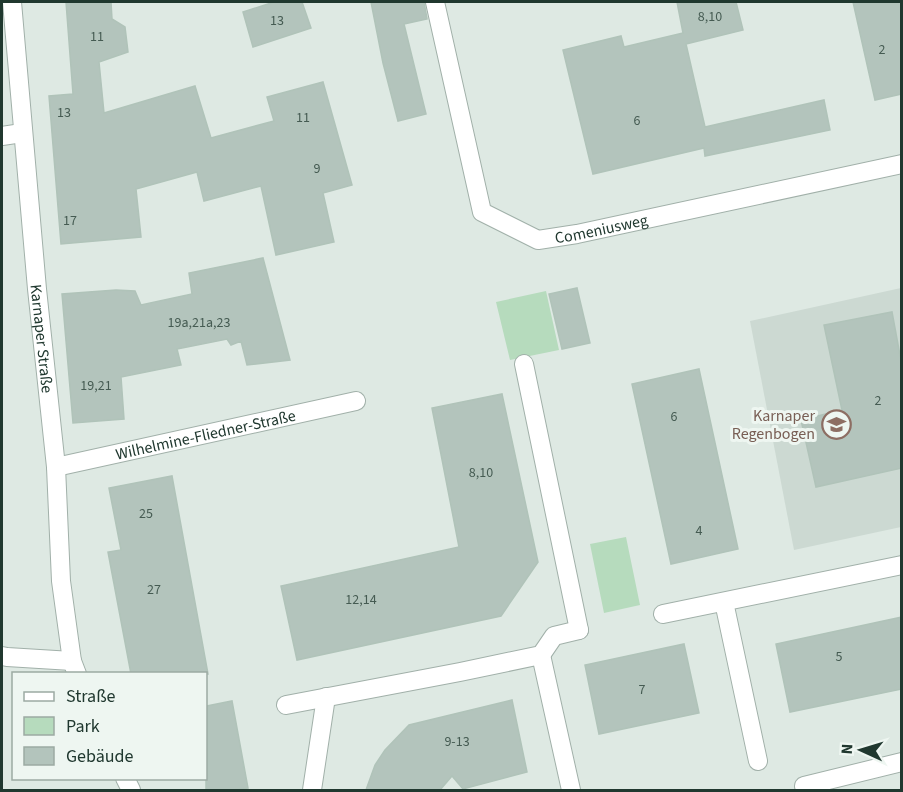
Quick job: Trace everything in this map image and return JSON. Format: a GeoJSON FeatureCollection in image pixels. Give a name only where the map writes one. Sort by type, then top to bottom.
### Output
{"type":"FeatureCollection","features":[{"type":"Feature","properties":{"kind":"street","name":"Karnaper Straße"},"geometry":{"type":"LineString","coordinates":[[12,2],[22,133],[56,467],[61,581],[75,667]]}},
{"type":"Feature","properties":{"kind":"street","name":"Comeniusweg"},"geometry":{"type":"LineString","coordinates":[[435,2],[482,212],[538,240],[902,164]]}},
{"type":"Feature","properties":{"kind":"street"},"geometry":{"type":"LineString","coordinates":[[2,136],[22,133]]}},
{"type":"Feature","properties":{"kind":"street"},"geometry":{"type":"LineString","coordinates":[[286,705],[541,655],[554,636],[579,630],[524,364]]}},
{"type":"Feature","properties":{"kind":"street","name":"Wilhelmine-Fliedner-Straße"},"geometry":{"type":"LineString","coordinates":[[56,467],[356,401]]}},
{"type":"Feature","properties":{"kind":"street"},"geometry":{"type":"LineString","coordinates":[[663,614],[902,565]]}},
{"type":"Feature","properties":{"kind":"street"},"geometry":{"type":"LineString","coordinates":[[724,602],[758,761]]}},
{"type":"Feature","properties":{"kind":"street"},"geometry":{"type":"LineString","coordinates":[[541,655],[571,790]]}},
{"type":"Feature","properties":{"kind":"street"},"geometry":{"type":"LineString","coordinates":[[2,656],[75,667]]}},
{"type":"Feature","properties":{"kind":"street"},"geometry":{"type":"LineString","coordinates":[[312,790],[326,697]]}},
{"type":"Feature","properties":{"kind":"street"},"geometry":{"type":"LineString","coordinates":[[804,786],[902,762]]}},
{"type":"Feature","properties":{"kind":"shaded area","name":"Karnaper Regenbogen"},"geometry":{"type":"Polygon","coordinates":[[[901,288],[901,527],[794,550],[750,321],[901,288]]]}},
{"type":"Feature","properties":{"kind":"green space"},"geometry":{"type":"Polygon","coordinates":[[[546,291],[559,350],[510,360],[496,302],[546,291]]]}},
{"type":"Feature","properties":{"kind":"green space"},"geometry":{"type":"Polygon","coordinates":[[[626,537],[640,605],[604,613],[590,544],[626,537]]]}},
{"type":"Feature","properties":{"kind":"building"},"geometry":{"type":"Polygon","coordinates":[[[66,2],[111,2],[112,19],[125,27],[128,52],[99,62],[104,113],[195,86],[211,138],[274,121],[267,97],[323,82],[352,185],[323,193],[334,242],[276,255],[261,186],[204,201],[197,172],[136,189],[141,237],[61,244],[49,96],[73,94],[66,2]]]}},
{"type":"Feature","properties":{"kind":"building"},"geometry":{"type":"Polygon","coordinates":[[[274,2],[302,2],[311,28],[253,47],[243,12],[274,2]]]}},
{"type":"Feature","properties":{"kind":"building"},"geometry":{"type":"Polygon","coordinates":[[[371,2],[424,2],[427,19],[404,24],[426,114],[398,121],[371,2]]]}},
{"type":"Feature","properties":{"kind":"building"},"geometry":{"type":"Polygon","coordinates":[[[677,2],[736,2],[743,30],[686,44],[705,127],[824,100],[830,130],[705,156],[704,148],[593,174],[563,50],[621,36],[624,47],[683,33],[677,2]]]}},
{"type":"Feature","properties":{"kind":"building"},"geometry":{"type":"Polygon","coordinates":[[[853,2],[902,2],[902,94],[875,100],[853,2]]]}},
{"type":"Feature","properties":{"kind":"building"},"geometry":{"type":"Polygon","coordinates":[[[263,258],[290,360],[247,365],[241,341],[231,345],[227,339],[177,349],[181,365],[121,377],[124,419],[73,423],[62,294],[135,291],[141,305],[192,294],[189,273],[263,258]]]}},
{"type":"Feature","properties":{"kind":"building"},"geometry":{"type":"Polygon","coordinates":[[[577,288],[590,343],[562,349],[549,294],[577,288]]]}},
{"type":"Feature","properties":{"kind":"building"},"geometry":{"type":"Polygon","coordinates":[[[892,312],[902,366],[902,468],[816,487],[801,420],[842,410],[824,325],[892,312]]]}},
{"type":"Feature","properties":{"kind":"building"},"geometry":{"type":"Polygon","coordinates":[[[699,369],[738,549],[671,564],[632,384],[699,369]]]}},
{"type":"Feature","properties":{"kind":"building"},"geometry":{"type":"Polygon","coordinates":[[[502,394],[538,562],[501,616],[297,660],[281,586],[459,547],[432,408],[502,394]]]}},
{"type":"Feature","properties":{"kind":"building"},"geometry":{"type":"Polygon","coordinates":[[[172,476],[208,674],[207,672],[131,672],[108,552],[121,550],[109,488],[172,476]]]}},
{"type":"Feature","properties":{"kind":"building"},"geometry":{"type":"Polygon","coordinates":[[[902,617],[902,689],[790,712],[776,644],[902,617]]]}},
{"type":"Feature","properties":{"kind":"building"},"geometry":{"type":"Polygon","coordinates":[[[684,644],[699,713],[599,734],[585,665],[684,644]]]}},
{"type":"Feature","properties":{"kind":"building"},"geometry":{"type":"Polygon","coordinates":[[[512,700],[527,772],[463,789],[452,776],[440,790],[366,790],[375,765],[385,750],[409,725],[512,700]]]}},
{"type":"Feature","properties":{"kind":"building"},"geometry":{"type":"Polygon","coordinates":[[[232,701],[248,788],[206,790],[207,706],[232,701]]]}},
{"type":"Feature","properties":{"kind":"place","name":"Karnaper Regenbogen"},"geometry":{"type":"Point","coordinates":[836,424]}}]}
